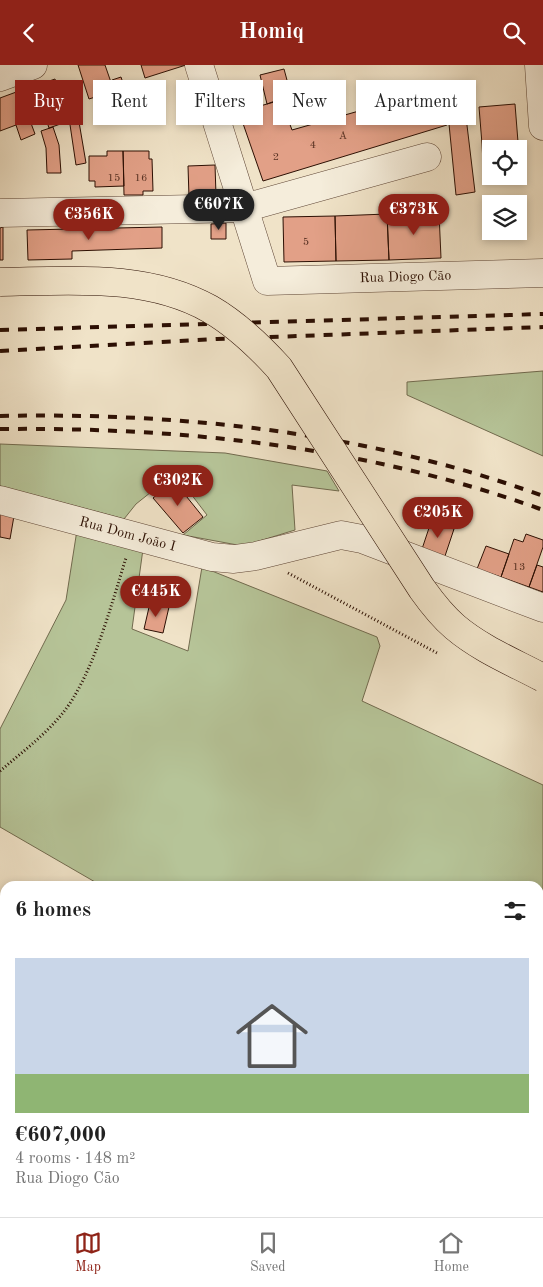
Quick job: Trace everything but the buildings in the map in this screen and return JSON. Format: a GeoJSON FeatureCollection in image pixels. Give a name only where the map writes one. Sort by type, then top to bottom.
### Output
{"type":"FeatureCollection","features":[{"type":"Feature","properties":{"kind":"main road"},"geometry":{"type":"LineString","coordinates":[[0,282],[101,281],[132,284],[177,294],[211,310],[258,346],[279,368],[422,589],[439,612],[455,628],[479,645],[543,678]]}},
{"type":"Feature","properties":{"kind":"street"},"geometry":{"type":"LineString","coordinates":[[0,77],[33,65]]}},
{"type":"Feature","properties":{"kind":"street"},"geometry":{"type":"LineString","coordinates":[[200,65],[244,208]]}},
{"type":"Feature","properties":{"kind":"street"},"geometry":{"type":"LineString","coordinates":[[539,65],[543,117]]}},
{"type":"Feature","properties":{"kind":"street"},"geometry":{"type":"LineString","coordinates":[[0,213],[244,208],[427,157]]}},
{"type":"Feature","properties":{"kind":"street","name":"Rua Diogo Cão"},"geometry":{"type":"LineString","coordinates":[[244,208],[267,281],[543,273]]}},
{"type":"Feature","properties":{"kind":"street","name":"Rua Dom João I"},"geometry":{"type":"LineString","coordinates":[[0,500],[212,557],[234,559],[256,556],[341,535],[362,539],[543,608]]}},
{"type":"Feature","properties":{"kind":"path"},"geometry":{"type":"LineString","coordinates":[[0,771],[51,727],[64,712],[100,641],[133,536]]}},
{"type":"Feature","properties":{"kind":"path"},"geometry":{"type":"LineString","coordinates":[[256,556],[437,653]]}},
{"type":"Feature","properties":{"kind":"green space"},"geometry":{"type":"Polygon","coordinates":[[[543,371],[543,456],[407,395],[407,382],[543,371]]]}},
{"type":"Feature","properties":{"kind":"green space"},"geometry":{"type":"Polygon","coordinates":[[[0,444],[225,453],[327,471],[339,491],[292,485],[295,530],[243,546],[183,535],[207,515],[175,473],[136,504],[124,519],[0,486],[0,444]]]}},
{"type":"Feature","properties":{"kind":"green space"},"geometry":{"type":"Polygon","coordinates":[[[77,530],[143,549],[132,629],[188,651],[202,567],[377,637],[380,646],[362,701],[543,785],[543,881],[93,881],[0,827],[0,729],[66,600],[77,530]]]}},
{"type":"Feature","properties":{"kind":"railway"},"geometry":{"type":"LineString","coordinates":[[0,330],[543,314]]}},
{"type":"Feature","properties":{"kind":"railway"},"geometry":{"type":"LineString","coordinates":[[0,351],[217,339],[543,327]]}},
{"type":"Feature","properties":{"kind":"railway"},"geometry":{"type":"LineString","coordinates":[[0,416],[138,418],[207,423],[275,431],[411,456],[478,474],[543,496]]}},
{"type":"Feature","properties":{"kind":"railway"},"geometry":{"type":"LineString","coordinates":[[0,429],[138,432],[207,437],[275,445],[411,470],[477,488],[543,510]]}}]}
